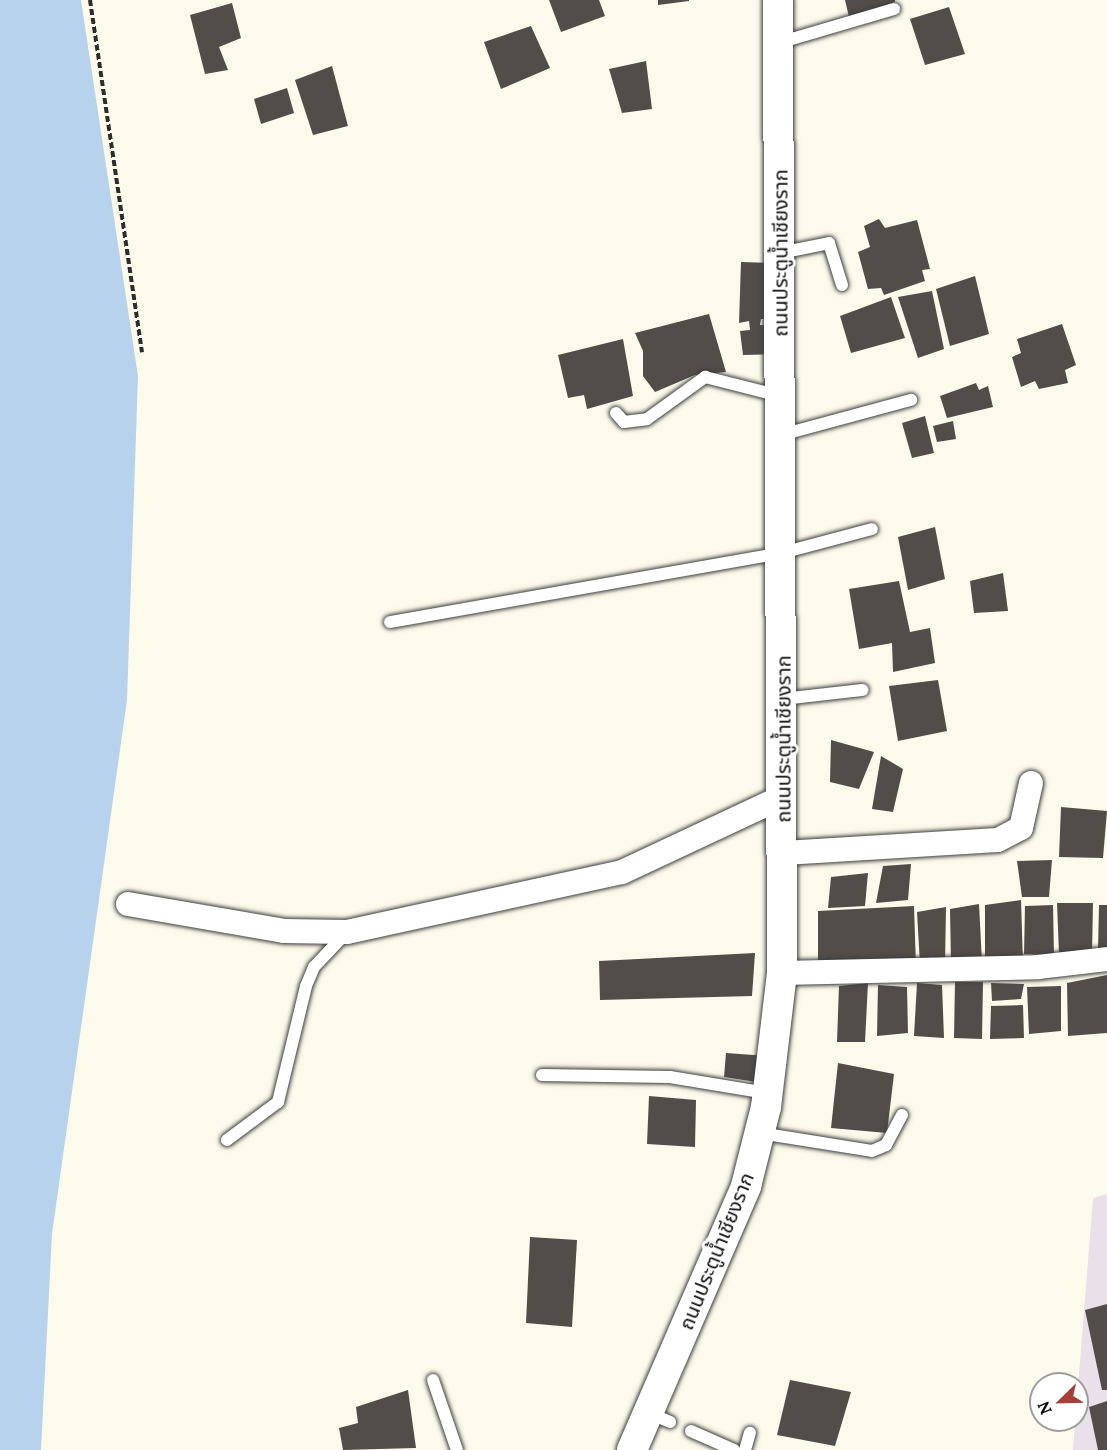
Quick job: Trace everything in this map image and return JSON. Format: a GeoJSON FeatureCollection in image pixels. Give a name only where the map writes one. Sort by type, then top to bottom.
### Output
{"type":"FeatureCollection","features":[{"type":"Feature","properties":{"kind":"street","name":"ถนนประตูน้ำเชียงราก"},"geometry":{"type":"LineString","coordinates":[[632,1450],[659,1418],[746,1186],[768,1093],[782,973],[784,853],[780,798],[782,553],[778,0]]}},
{"type":"Feature","properties":{"kind":"street"},"geometry":{"type":"LineString","coordinates":[[784,853],[998,840],[1021,828],[1031,783]]}},
{"type":"Feature","properties":{"kind":"street"},"geometry":{"type":"LineString","coordinates":[[128,904],[284,931],[347,932],[622,872],[780,798]]}},
{"type":"Feature","properties":{"kind":"street"},"geometry":{"type":"LineString","coordinates":[[782,973],[1038,967],[1107,959]]}},
{"type":"Feature","properties":{"kind":"lane"},"geometry":{"type":"LineString","coordinates":[[778,43],[894,9]]}},
{"type":"Feature","properties":{"kind":"lane"},"geometry":{"type":"LineString","coordinates":[[780,253],[829,243],[842,285]]}},
{"type":"Feature","properties":{"kind":"lane"},"geometry":{"type":"LineString","coordinates":[[616,413],[624,422],[647,419],[705,377],[781,397]]}},
{"type":"Feature","properties":{"kind":"lane"},"geometry":{"type":"LineString","coordinates":[[781,435],[911,400]]}},
{"type":"Feature","properties":{"kind":"lane"},"geometry":{"type":"LineString","coordinates":[[390,622],[782,553],[872,529]]}},
{"type":"Feature","properties":{"kind":"lane"},"geometry":{"type":"LineString","coordinates":[[782,699],[862,690]]}},
{"type":"Feature","properties":{"kind":"lane"},"geometry":{"type":"LineString","coordinates":[[227,1140],[279,1102],[306,986],[314,968],[347,932]]}},
{"type":"Feature","properties":{"kind":"lane"},"geometry":{"type":"LineString","coordinates":[[542,1075],[670,1077],[768,1093]]}},
{"type":"Feature","properties":{"kind":"lane"},"geometry":{"type":"LineString","coordinates":[[759,1133],[872,1151],[886,1145],[902,1115]]}},
{"type":"Feature","properties":{"kind":"lane"},"geometry":{"type":"LineString","coordinates":[[433,1380],[457,1450]]}},
{"type":"Feature","properties":{"kind":"lane"},"geometry":{"type":"LineString","coordinates":[[691,1431],[734,1450]]}},
{"type":"Feature","properties":{"kind":"lane"},"geometry":{"type":"LineString","coordinates":[[745,1450],[750,1433]]}},
{"type":"Feature","properties":{"kind":"path"},"geometry":{"type":"LineString","coordinates":[[90,0],[142,352]]}},
{"type":"Feature","properties":{"kind":"shaded area"},"geometry":{"type":"Polygon","coordinates":[[[1107,1194],[1107,1450],[1073,1450],[1074,1432],[1089,1432],[1089,1372],[1079,1372],[1093,1198],[1107,1194]]]}},
{"type":"Feature","properties":{"kind":"water"},"geometry":{"type":"Polygon","coordinates":[[[0,0],[81,0],[138,376],[127,700],[52,1234],[41,1450],[0,1450],[0,0]]]}},
{"type":"Feature","properties":{"kind":"building"},"geometry":{"type":"Polygon","coordinates":[[[549,0],[599,0],[605,16],[561,32],[549,0]]]}},
{"type":"Feature","properties":{"kind":"building"},"geometry":{"type":"Polygon","coordinates":[[[658,0],[689,0],[689,1],[658,5],[658,0]]]}},
{"type":"Feature","properties":{"kind":"building"},"geometry":{"type":"Polygon","coordinates":[[[845,0],[895,0],[895,2],[849,17],[845,0]]]}},
{"type":"Feature","properties":{"kind":"building"},"geometry":{"type":"Polygon","coordinates":[[[232,3],[241,38],[219,47],[228,70],[205,74],[190,15],[232,3]]]}},
{"type":"Feature","properties":{"kind":"building"},"geometry":{"type":"Polygon","coordinates":[[[949,7],[965,54],[925,65],[910,19],[949,7]]]}},
{"type":"Feature","properties":{"kind":"building"},"geometry":{"type":"Polygon","coordinates":[[[531,26],[550,68],[501,89],[484,42],[531,26]]]}},
{"type":"Feature","properties":{"kind":"building"},"geometry":{"type":"Polygon","coordinates":[[[646,61],[652,109],[622,113],[609,69],[646,61]]]}},
{"type":"Feature","properties":{"kind":"building"},"geometry":{"type":"Polygon","coordinates":[[[332,66],[348,126],[313,135],[295,80],[332,66]]]}},
{"type":"Feature","properties":{"kind":"building"},"geometry":{"type":"Polygon","coordinates":[[[287,88],[294,113],[261,124],[254,99],[287,88]]]}},
{"type":"Feature","properties":{"kind":"building"},"geometry":{"type":"Polygon","coordinates":[[[879,219],[885,228],[917,220],[930,269],[922,270],[925,281],[884,295],[881,288],[868,289],[858,252],[870,247],[864,226],[879,219]]]}},
{"type":"Feature","properties":{"kind":"building"},"geometry":{"type":"Polygon","coordinates":[[[741,262],[775,263],[777,319],[761,319],[760,325],[777,326],[779,354],[743,355],[740,331],[750,330],[749,321],[739,323],[741,262]]]}},
{"type":"Feature","properties":{"kind":"building"},"geometry":{"type":"Polygon","coordinates":[[[975,276],[989,334],[950,346],[936,289],[975,276]]]}},
{"type":"Feature","properties":{"kind":"building"},"geometry":{"type":"Polygon","coordinates":[[[932,291],[944,349],[918,358],[898,297],[932,291]]]}},
{"type":"Feature","properties":{"kind":"building"},"geometry":{"type":"Polygon","coordinates":[[[891,297],[905,338],[851,353],[840,316],[891,297]]]}},
{"type":"Feature","properties":{"kind":"building"},"geometry":{"type":"Polygon","coordinates":[[[709,314],[726,372],[695,375],[655,392],[643,376],[643,351],[635,333],[709,314]]]}},
{"type":"Feature","properties":{"kind":"building"},"geometry":{"type":"Polygon","coordinates":[[[1062,324],[1076,365],[1065,370],[1068,383],[1039,389],[1035,381],[1021,387],[1012,357],[1021,353],[1017,339],[1062,324]]]}},
{"type":"Feature","properties":{"kind":"building"},"geometry":{"type":"Polygon","coordinates":[[[623,339],[633,396],[587,409],[584,395],[568,398],[558,355],[623,339]]]}},
{"type":"Feature","properties":{"kind":"building"},"geometry":{"type":"Polygon","coordinates":[[[976,383],[979,390],[988,386],[993,407],[947,418],[940,396],[976,383]]]}},
{"type":"Feature","properties":{"kind":"building"},"geometry":{"type":"Polygon","coordinates":[[[925,416],[934,453],[912,458],[902,423],[925,416]]]}},
{"type":"Feature","properties":{"kind":"building"},"geometry":{"type":"Polygon","coordinates":[[[953,421],[956,439],[937,442],[933,426],[953,421]]]}},
{"type":"Feature","properties":{"kind":"building"},"geometry":{"type":"Polygon","coordinates":[[[935,527],[945,579],[908,590],[898,537],[935,527]]]}},
{"type":"Feature","properties":{"kind":"building"},"geometry":{"type":"Polygon","coordinates":[[[1003,573],[1008,611],[974,613],[970,581],[1003,573]]]}},
{"type":"Feature","properties":{"kind":"building"},"geometry":{"type":"Polygon","coordinates":[[[899,581],[910,632],[930,628],[935,663],[893,672],[892,643],[859,649],[849,589],[899,581]]]}},
{"type":"Feature","properties":{"kind":"building"},"geometry":{"type":"Polygon","coordinates":[[[938,680],[947,731],[898,741],[889,686],[938,680]]]}},
{"type":"Feature","properties":{"kind":"building"},"geometry":{"type":"Polygon","coordinates":[[[831,740],[874,752],[859,789],[830,782],[831,740]]]}},
{"type":"Feature","properties":{"kind":"building"},"geometry":{"type":"Polygon","coordinates":[[[881,756],[903,769],[893,812],[872,809],[881,756]]]}},
{"type":"Feature","properties":{"kind":"building"},"geometry":{"type":"Polygon","coordinates":[[[1061,807],[1107,811],[1103,858],[1059,857],[1061,807]]]}},
{"type":"Feature","properties":{"kind":"building"},"geometry":{"type":"Polygon","coordinates":[[[1052,860],[1049,897],[1022,897],[1017,861],[1052,860]]]}},
{"type":"Feature","properties":{"kind":"building"},"geometry":{"type":"Polygon","coordinates":[[[911,864],[908,900],[876,903],[883,866],[911,864]]]}},
{"type":"Feature","properties":{"kind":"building"},"geometry":{"type":"Polygon","coordinates":[[[868,873],[865,906],[828,908],[831,877],[868,873]]]}},
{"type":"Feature","properties":{"kind":"building"},"geometry":{"type":"Polygon","coordinates":[[[1021,900],[1023,963],[985,961],[985,905],[1021,900]]]}},
{"type":"Feature","properties":{"kind":"building"},"geometry":{"type":"Polygon","coordinates":[[[1057,903],[1093,903],[1092,954],[1059,954],[1057,903]]]}},
{"type":"Feature","properties":{"kind":"building"},"geometry":{"type":"Polygon","coordinates":[[[979,904],[982,962],[951,963],[950,909],[979,904]]]}},
{"type":"Feature","properties":{"kind":"building"},"geometry":{"type":"Polygon","coordinates":[[[1053,905],[1054,955],[1024,954],[1025,906],[1053,905]]]}},
{"type":"Feature","properties":{"kind":"building"},"geometry":{"type":"Polygon","coordinates":[[[1099,905],[1107,905],[1107,951],[1098,951],[1099,905]]]}},
{"type":"Feature","properties":{"kind":"building"},"geometry":{"type":"Polygon","coordinates":[[[914,906],[916,967],[818,965],[818,911],[914,906]]]}},
{"type":"Feature","properties":{"kind":"building"},"geometry":{"type":"Polygon","coordinates":[[[946,907],[945,964],[920,965],[917,912],[946,907]]]}},
{"type":"Feature","properties":{"kind":"building"},"geometry":{"type":"Polygon","coordinates":[[[755,953],[752,996],[600,1000],[599,961],[755,953]]]}},
{"type":"Feature","properties":{"kind":"building"},"geometry":{"type":"Polygon","coordinates":[[[1107,975],[1107,1033],[1068,1036],[1067,983],[1107,975]]]}},
{"type":"Feature","properties":{"kind":"building"},"geometry":{"type":"Polygon","coordinates":[[[955,982],[983,982],[982,1039],[954,1038],[955,982]]]}},
{"type":"Feature","properties":{"kind":"building"},"geometry":{"type":"Polygon","coordinates":[[[868,983],[865,1042],[837,1042],[839,986],[868,983]]]}},
{"type":"Feature","properties":{"kind":"building"},"geometry":{"type":"Polygon","coordinates":[[[917,983],[942,985],[944,1038],[914,1036],[917,983]]]}},
{"type":"Feature","properties":{"kind":"building"},"geometry":{"type":"Polygon","coordinates":[[[991,983],[1024,984],[1021,999],[992,1001],[991,983]]]}},
{"type":"Feature","properties":{"kind":"building"},"geometry":{"type":"Polygon","coordinates":[[[878,985],[907,987],[908,1033],[877,1036],[878,985]]]}},
{"type":"Feature","properties":{"kind":"building"},"geometry":{"type":"Polygon","coordinates":[[[1061,986],[1061,1031],[1029,1034],[1027,987],[1061,986]]]}},
{"type":"Feature","properties":{"kind":"building"},"geometry":{"type":"Polygon","coordinates":[[[1023,1005],[1024,1038],[990,1039],[991,1006],[1023,1005]]]}},
{"type":"Feature","properties":{"kind":"building"},"geometry":{"type":"Polygon","coordinates":[[[726,1053],[767,1056],[763,1083],[724,1077],[726,1053]]]}},
{"type":"Feature","properties":{"kind":"building"},"geometry":{"type":"Polygon","coordinates":[[[838,1063],[894,1074],[887,1133],[831,1128],[838,1063]]]}},
{"type":"Feature","properties":{"kind":"building"},"geometry":{"type":"Polygon","coordinates":[[[649,1096],[696,1100],[695,1147],[647,1144],[649,1096]]]}},
{"type":"Feature","properties":{"kind":"building"},"geometry":{"type":"Polygon","coordinates":[[[530,1237],[577,1240],[572,1327],[526,1323],[530,1237]]]}},
{"type":"Feature","properties":{"kind":"building"},"geometry":{"type":"Polygon","coordinates":[[[1107,1304],[1107,1390],[1102,1390],[1085,1310],[1107,1304]]]}},
{"type":"Feature","properties":{"kind":"building"},"geometry":{"type":"Polygon","coordinates":[[[790,1380],[851,1392],[835,1446],[777,1435],[790,1380]]]}},
{"type":"Feature","properties":{"kind":"building"},"geometry":{"type":"Polygon","coordinates":[[[408,1390],[416,1448],[343,1450],[339,1428],[358,1423],[356,1407],[408,1390]]]}},
{"type":"Feature","properties":{"kind":"building"},"geometry":{"type":"Polygon","coordinates":[[[1107,1401],[1107,1450],[1098,1450],[1089,1407],[1107,1401]]]}}]}
